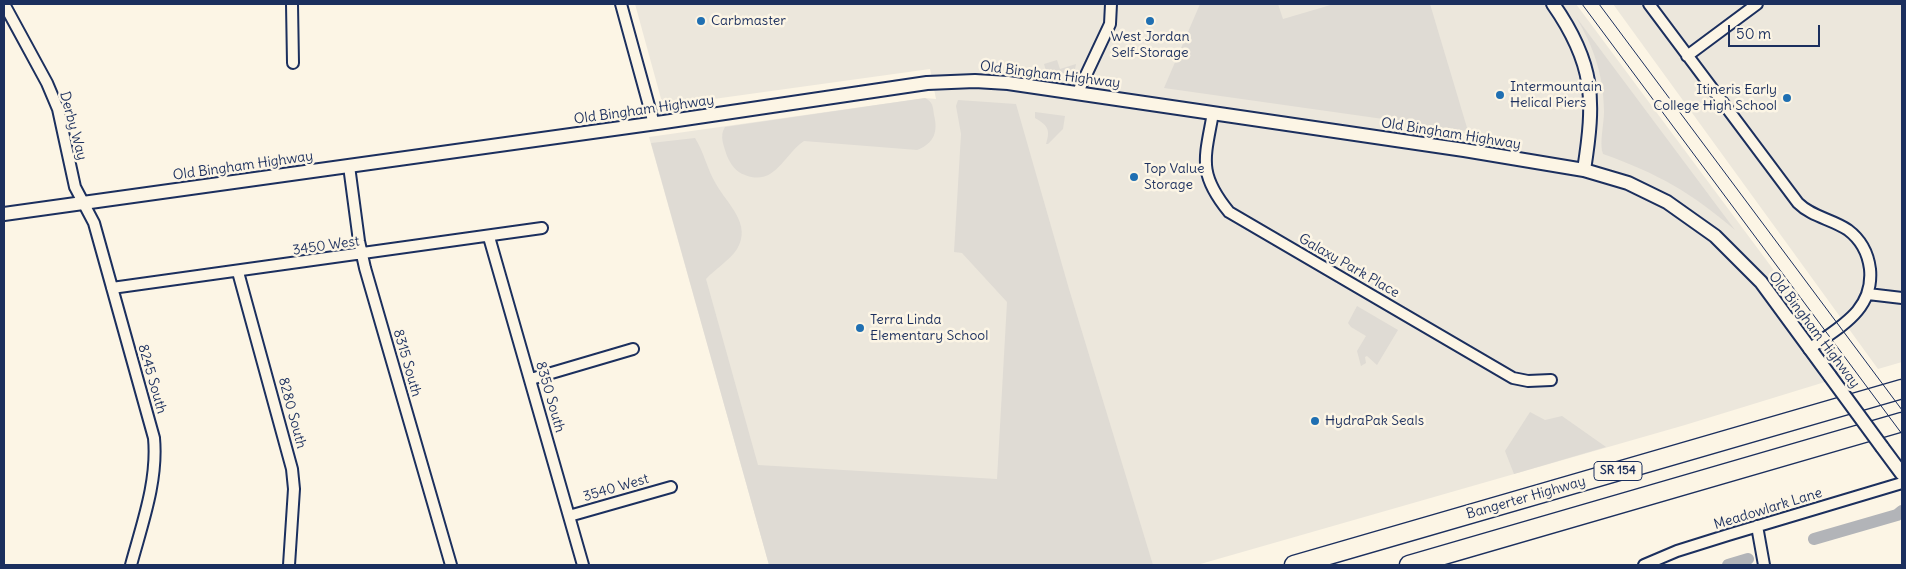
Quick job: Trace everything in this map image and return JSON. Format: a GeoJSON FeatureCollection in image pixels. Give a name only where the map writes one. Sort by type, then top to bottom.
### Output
{"type":"FeatureCollection","features":[{"type":"Feature","properties":{"kind":"highway","name":"Bangerter Highway"},"geometry":{"type":"LineString","coordinates":[[1294,565],[1902,389]]}},
{"type":"Feature","properties":{"kind":"highway","name":"SR 154"},"geometry":{"type":"LineString","coordinates":[[1409,565],[1902,422]]}},
{"type":"Feature","properties":{"kind":"street","name":"Derby Way"},"geometry":{"type":"LineString","coordinates":[[4,4],[47,83],[58,109],[75,187],[84,204]]}},
{"type":"Feature","properties":{"kind":"street"},"geometry":{"type":"LineString","coordinates":[[292,4],[293,63]]}},
{"type":"Feature","properties":{"kind":"street"},"geometry":{"type":"LineString","coordinates":[[621,4],[654,124]]}},
{"type":"Feature","properties":{"kind":"street"},"geometry":{"type":"LineString","coordinates":[[1078,92],[1110,24],[1111,4]]}},
{"type":"Feature","properties":{"kind":"street"},"geometry":{"type":"LineString","coordinates":[[1553,4],[1576,40],[1585,62],[1588,77],[1591,118],[1584,170]]}},
{"type":"Feature","properties":{"kind":"street"},"geometry":{"type":"LineString","coordinates":[[1649,4],[1798,203],[1808,212],[1847,230],[1860,242],[1869,262],[1871,282],[1868,294],[1854,315],[1809,348]]}},
{"type":"Feature","properties":{"kind":"street"},"geometry":{"type":"LineString","coordinates":[[1687,56],[1757,4]]}},
{"type":"Feature","properties":{"kind":"street","name":"Old Bingham Highway"},"geometry":{"type":"LineString","coordinates":[[4,214],[654,124],[933,82],[991,82],[1078,92],[1584,170],[1628,183],[1667,202],[1715,236],[1761,282],[1902,474]]}},
{"type":"Feature","properties":{"kind":"street","name":"Galaxy Park Place"},"geometry":{"type":"LineString","coordinates":[[1213,113],[1204,160],[1207,177],[1216,196],[1229,212],[1513,378],[1528,381],[1551,380]]}},
{"type":"Feature","properties":{"kind":"street","name":"8315 South"},"geometry":{"type":"LineString","coordinates":[[348,166],[362,255],[451,565]]}},
{"type":"Feature","properties":{"kind":"street","name":"8245 South"},"geometry":{"type":"LineString","coordinates":[[84,204],[94,223],[150,419],[156,456],[132,565]]}},
{"type":"Feature","properties":{"kind":"street","name":"3450 West"},"geometry":{"type":"LineString","coordinates":[[112,288],[362,255],[542,228]]}},
{"type":"Feature","properties":{"kind":"street","name":"8350 South"},"geometry":{"type":"LineString","coordinates":[[489,236],[583,565]]}},
{"type":"Feature","properties":{"kind":"street","name":"8280 South"},"geometry":{"type":"LineString","coordinates":[[238,272],[292,469],[294,489],[289,565]]}},
{"type":"Feature","properties":{"kind":"street"},"geometry":{"type":"LineString","coordinates":[[1868,294],[1902,298]]}},
{"type":"Feature","properties":{"kind":"street"},"geometry":{"type":"LineString","coordinates":[[531,379],[633,349]]}},
{"type":"Feature","properties":{"kind":"street","name":"Meadowlark Lane"},"geometry":{"type":"LineString","coordinates":[[1644,565],[1676,551],[1902,483]]}},
{"type":"Feature","properties":{"kind":"street","name":"3540 West"},"geometry":{"type":"LineString","coordinates":[[569,516],[671,486]]}},
{"type":"Feature","properties":{"kind":"street"},"geometry":{"type":"LineString","coordinates":[[1757,526],[1764,565]]}},
{"type":"Feature","properties":{"kind":"shaded area"},"geometry":{"type":"Polygon","coordinates":[[[635,4],[1576,4],[1851,374],[1685,425],[1197,565],[769,565],[649,137],[925,98],[936,99],[930,69],[663,106],[635,4]]]}},
{"type":"Feature","properties":{"kind":"shaded area"},"geometry":{"type":"Polygon","coordinates":[[[1200,4],[1278,4],[1283,19],[1334,4],[1430,4],[1468,131],[1164,88],[1200,4]]]}},
{"type":"Feature","properties":{"kind":"shaded area"},"geometry":{"type":"Polygon","coordinates":[[[1613,4],[1902,4],[1902,362],[1878,369],[1613,4]]]}},
{"type":"Feature","properties":{"kind":"shaded area"},"geometry":{"type":"Polygon","coordinates":[[[1576,17],[1735,230],[1704,205],[1673,185],[1603,154],[1601,145],[1604,99],[1600,74],[1593,51],[1576,17]]]}},
{"type":"Feature","properties":{"kind":"shaded area"},"geometry":{"type":"Polygon","coordinates":[[[1057,60],[1060,69],[1076,64],[1074,74],[1046,71],[1044,64],[1057,60]]]}},
{"type":"Feature","properties":{"kind":"shaded area"},"geometry":{"type":"Polygon","coordinates":[[[925,98],[930,101],[933,107],[936,126],[934,136],[928,144],[917,150],[804,141],[772,173],[764,177],[755,178],[742,174],[734,168],[727,156],[723,141],[722,134],[725,127],[925,98]]]}},
{"type":"Feature","properties":{"kind":"shaded area"},"geometry":{"type":"Polygon","coordinates":[[[958,100],[1016,104],[1069,289],[1153,565],[769,565],[651,143],[695,138],[713,178],[737,215],[740,223],[742,231],[741,240],[737,249],[731,257],[706,279],[758,465],[997,479],[1007,302],[962,253],[954,252],[961,134],[956,106],[958,100]]]}},
{"type":"Feature","properties":{"kind":"shaded area"},"geometry":{"type":"Polygon","coordinates":[[[1035,112],[1065,116],[1063,129],[1048,144],[1046,144],[1047,128],[1035,118],[1035,112]]]}},
{"type":"Feature","properties":{"kind":"shaded area"},"geometry":{"type":"Polygon","coordinates":[[[1357,306],[1398,330],[1377,365],[1367,356],[1365,357],[1366,363],[1361,366],[1357,351],[1366,336],[1348,323],[1357,306]]]}},
{"type":"Feature","properties":{"kind":"shaded area"},"geometry":{"type":"Polygon","coordinates":[[[1530,412],[1545,420],[1562,416],[1606,447],[1514,474],[1505,451],[1530,412]]]}},
{"type":"Feature","properties":{"kind":"waterway"},"geometry":{"type":"LineString","coordinates":[[1814,539],[1897,515],[1902,511]]}},
{"type":"Feature","properties":{"kind":"waterway"},"geometry":{"type":"LineString","coordinates":[[1728,565],[1748,559]]}},
{"type":"Feature","properties":{"kind":"tram line"},"geometry":{"type":"LineString","coordinates":[[1582,4],[1902,434]]}},
{"type":"Feature","properties":{"kind":"tram line"},"geometry":{"type":"LineString","coordinates":[[1599,4],[1902,410]]}},
{"type":"Feature","properties":{"kind":"place","name":"Carbmaster"},"geometry":{"type":"Point","coordinates":[701,21]}},
{"type":"Feature","properties":{"kind":"place","name":"West Jordan Self-Storage"},"geometry":{"type":"Point","coordinates":[1150,21]}},
{"type":"Feature","properties":{"kind":"place","name":"Intermountain Helical Piers"},"geometry":{"type":"Point","coordinates":[1500,95]}},
{"type":"Feature","properties":{"kind":"place","name":"Itineris Early College High School"},"geometry":{"type":"Point","coordinates":[1787,98]}},
{"type":"Feature","properties":{"kind":"place","name":"Top Value Storage"},"geometry":{"type":"Point","coordinates":[1134,177]}},
{"type":"Feature","properties":{"kind":"place","name":"Terra Linda Elementary School"},"geometry":{"type":"Point","coordinates":[860,328]}},
{"type":"Feature","properties":{"kind":"place","name":"HydraPak Seals"},"geometry":{"type":"Point","coordinates":[1315,421]}}]}
